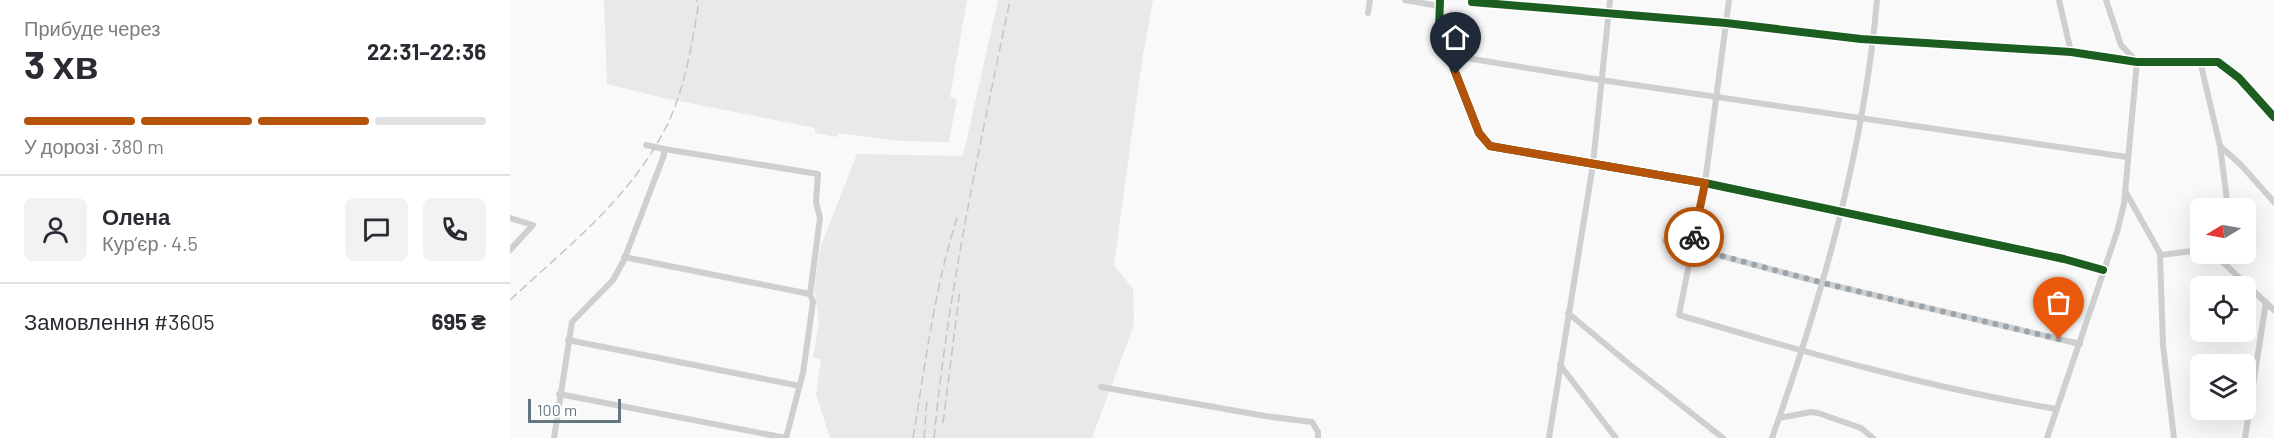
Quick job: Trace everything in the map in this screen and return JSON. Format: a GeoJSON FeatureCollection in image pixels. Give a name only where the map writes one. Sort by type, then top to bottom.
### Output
{"type":"FeatureCollection","features":[{"type":"Feature","properties":{"kind":"street"},"geometry":{"type":"LineString","coordinates":[[1368,13],[1370,0]]}},
{"type":"Feature","properties":{"kind":"street"},"geometry":{"type":"LineString","coordinates":[[1405,0],[1439,3],[1438,31],[1479,133],[1490,146],[1705,183],[2064,259],[2103,270]]}},
{"type":"Feature","properties":{"kind":"street"},"geometry":{"type":"LineString","coordinates":[[1549,438],[1593,164],[1610,0]]}},
{"type":"Feature","properties":{"kind":"street"},"geometry":{"type":"LineString","coordinates":[[1729,0],[1705,183],[1679,315],[1803,352],[1989,398],[2057,409]]}},
{"type":"Feature","properties":{"kind":"street"},"geometry":{"type":"LineString","coordinates":[[1772,438],[1803,352],[1823,283],[1861,117],[1874,39],[1877,0]]}},
{"type":"Feature","properties":{"kind":"street"},"geometry":{"type":"LineString","coordinates":[[2059,0],[2071,52]]}},
{"type":"Feature","properties":{"kind":"street"},"geometry":{"type":"LineString","coordinates":[[2047,438],[2117,232],[2125,190],[2137,62],[2121,45],[2106,0]]}},
{"type":"Feature","properties":{"kind":"street"},"geometry":{"type":"LineString","coordinates":[[1472,2],[1726,23],[1861,39],[2071,52],[2137,62],[2218,62],[2239,78],[2274,117]]}},
{"type":"Feature","properties":{"kind":"street"},"geometry":{"type":"LineString","coordinates":[[1448,55],[1601,80],[2127,157]]}},
{"type":"Feature","properties":{"kind":"street"},"geometry":{"type":"LineString","coordinates":[[2200,61],[2220,147],[2227,198]]}},
{"type":"Feature","properties":{"kind":"street"},"geometry":{"type":"LineString","coordinates":[[560,393],[786,438],[800,386],[813,302],[810,294],[820,218],[816,202],[818,174],[646,145]]}},
{"type":"Feature","properties":{"kind":"street"},"geometry":{"type":"LineString","coordinates":[[2220,147],[2241,165],[2274,202]]}},
{"type":"Feature","properties":{"kind":"street"},"geometry":{"type":"LineString","coordinates":[[554,438],[572,322],[613,280],[662,161],[664,149]]}},
{"type":"Feature","properties":{"kind":"street"},"geometry":{"type":"LineString","coordinates":[[2125,190],[2160,254],[2163,345],[2174,438]]}},
{"type":"Feature","properties":{"kind":"street"},"geometry":{"type":"LineString","coordinates":[[510,218],[533,225],[510,250]]}},
{"type":"Feature","properties":{"kind":"street"},"geometry":{"type":"LineString","coordinates":[[1665,241],[1823,283],[2080,344]]}},
{"type":"Feature","properties":{"kind":"street"},"geometry":{"type":"LineString","coordinates":[[2160,254],[2190,251]]}},
{"type":"Feature","properties":{"kind":"street"},"geometry":{"type":"LineString","coordinates":[[624,257],[810,294]]}},
{"type":"Feature","properties":{"kind":"street"},"geometry":{"type":"LineString","coordinates":[[2225,264],[2274,310]]}},
{"type":"Feature","properties":{"kind":"street"},"geometry":{"type":"LineString","coordinates":[[2245,438],[2266,302]]}},
{"type":"Feature","properties":{"kind":"street"},"geometry":{"type":"LineString","coordinates":[[1569,313],[1723,438]]}},
{"type":"Feature","properties":{"kind":"street"},"geometry":{"type":"LineString","coordinates":[[568,340],[800,386]]}},
{"type":"Feature","properties":{"kind":"street"},"geometry":{"type":"LineString","coordinates":[[1560,365],[1616,438]]}},
{"type":"Feature","properties":{"kind":"street"},"geometry":{"type":"LineString","coordinates":[[1101,387],[1265,417],[1312,422],[1318,432],[1318,438]]}},
{"type":"Feature","properties":{"kind":"street"},"geometry":{"type":"LineString","coordinates":[[1779,418],[1811,411],[1861,428],[1873,438]]}},
{"type":"Feature","properties":{"kind":"shaded area"},"geometry":{"type":"Polygon","coordinates":[[[601,0],[967,0],[950,97],[957,99],[949,142],[901,141],[838,133],[837,137],[815,133],[815,128],[664,98],[607,84],[604,1],[601,0]]]}},
{"type":"Feature","properties":{"kind":"shaded area"},"geometry":{"type":"Polygon","coordinates":[[[998,0],[1153,0],[1142,60],[1114,265],[1133,289],[1134,325],[1092,438],[830,438],[816,394],[821,359],[813,358],[819,322],[814,288],[820,248],[857,154],[963,156],[998,0]]]}},
{"type":"Feature","properties":{"kind":"railway"},"geometry":{"type":"LineString","coordinates":[[510,300],[594,222],[633,179],[649,156],[664,131],[682,86],[698,8],[697,0]]}},
{"type":"Feature","properties":{"kind":"railway"},"geometry":{"type":"LineString","coordinates":[[934,438],[956,273],[1010,0]]}},
{"type":"Feature","properties":{"kind":"railway"},"geometry":{"type":"LineString","coordinates":[[913,438],[937,297],[958,215]]}},
{"type":"Feature","properties":{"kind":"railway"},"geometry":{"type":"LineString","coordinates":[[943,423],[960,289]]}},
{"type":"Feature","properties":{"kind":"railway"},"geometry":{"type":"LineString","coordinates":[[924,438],[927,399]]}},
{"type":"Feature","properties":{"kind":"cycle path"},"geometry":{"type":"LineString","coordinates":[[1440,0],[1439,31],[1479,133],[1490,146],[1705,183],[2064,259],[2103,270]]}},
{"type":"Feature","properties":{"kind":"cycle path"},"geometry":{"type":"LineString","coordinates":[[1472,2],[1726,23],[1861,39],[2071,52],[2137,62],[2218,62],[2239,78],[2274,117]]}},
{"type":"Feature","properties":{"kind":"way so far"},"geometry":{"type":"LineString","coordinates":[[1694,237],[1692,248],[1823,283],[2059,339]]}},
{"type":"Feature","properties":{"kind":"route"},"geometry":{"type":"LineString","coordinates":[[1456,74],[1479,133],[1490,146],[1705,183],[1694,237]]}}]}
